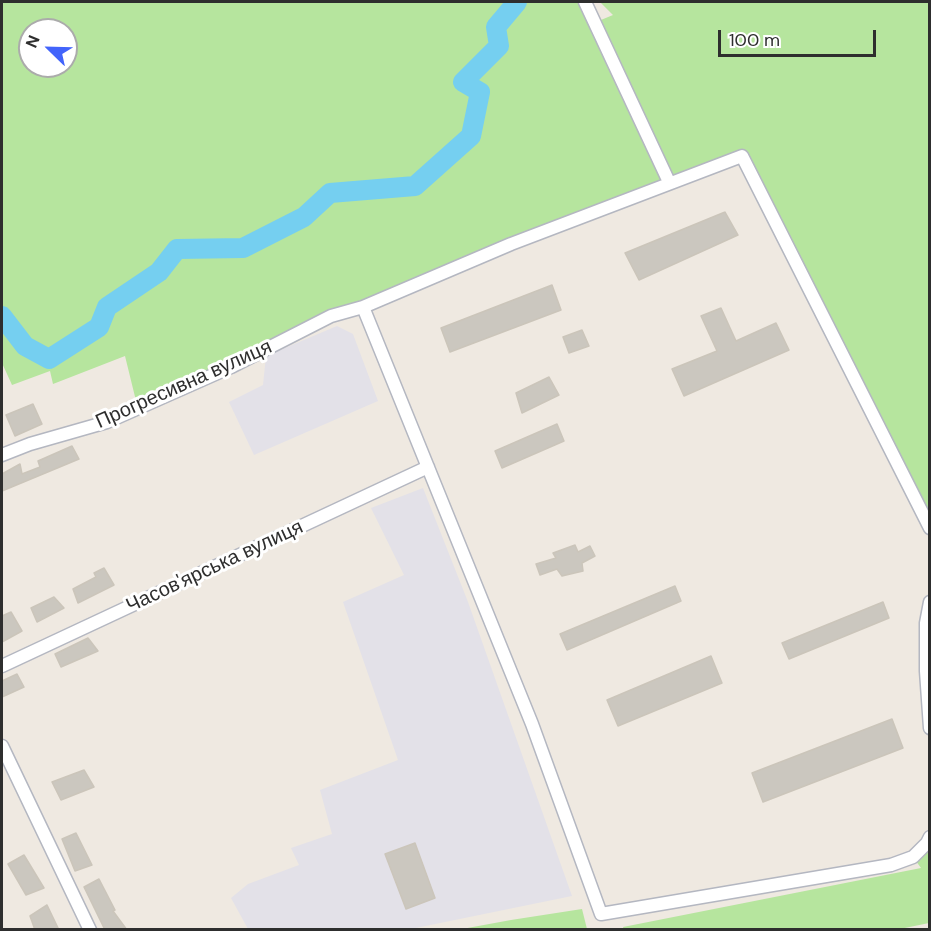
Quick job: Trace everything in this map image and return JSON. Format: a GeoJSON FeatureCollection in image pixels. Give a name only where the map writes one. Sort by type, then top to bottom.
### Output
{"type":"FeatureCollection","features":[{"type":"Feature","properties":{"kind":"street"},"geometry":{"type":"LineString","coordinates":[[585,2],[669,182]]}},
{"type":"Feature","properties":{"kind":"street","name":"Прогресивна вулиця"},"geometry":{"type":"LineString","coordinates":[[2,455],[30,444],[107,422],[231,367],[331,316],[363,307],[511,244],[742,156],[930,528]]}},
{"type":"Feature","properties":{"kind":"street"},"geometry":{"type":"LineString","coordinates":[[363,307],[532,724],[601,914],[891,865],[913,857],[930,837]]}},
{"type":"Feature","properties":{"kind":"street","name":"Часов'ярська вулиця"},"geometry":{"type":"LineString","coordinates":[[2,666],[428,467]]}},
{"type":"Feature","properties":{"kind":"street"},"geometry":{"type":"LineString","coordinates":[[930,603],[926,623],[926,671],[930,728]]}},
{"type":"Feature","properties":{"kind":"street"},"geometry":{"type":"LineString","coordinates":[[2,746],[90,930]]}},
{"type":"Feature","properties":{"kind":"shaded area"},"geometry":{"type":"Polygon","coordinates":[[[337,326],[353,334],[378,401],[254,455],[229,402],[263,385],[266,356],[337,326]]]}},
{"type":"Feature","properties":{"kind":"shaded area"},"geometry":{"type":"Polygon","coordinates":[[[423,488],[468,602],[572,896],[406,930],[248,929],[231,898],[248,884],[299,865],[291,848],[332,834],[320,790],[398,760],[343,602],[404,575],[371,508],[423,488]]]}},
{"type":"Feature","properties":{"kind":"green space"},"geometry":{"type":"Polygon","coordinates":[[[2,2],[585,2],[596,22],[613,15],[600,2],[929,2],[929,521],[742,156],[363,307],[138,409],[125,356],[53,384],[50,371],[12,385],[2,363],[2,2]]]}},
{"type":"Feature","properties":{"kind":"green space"},"geometry":{"type":"Polygon","coordinates":[[[929,837],[929,923],[895,930],[624,930],[623,927],[921,868],[913,857],[929,837]]]}},
{"type":"Feature","properties":{"kind":"green space"},"geometry":{"type":"Polygon","coordinates":[[[582,909],[587,929],[462,929],[511,920],[582,909]]]}},
{"type":"Feature","properties":{"kind":"building"},"geometry":{"type":"Polygon","coordinates":[[[725,212],[738,235],[639,280],[625,253],[725,212]]]}},
{"type":"Feature","properties":{"kind":"building"},"geometry":{"type":"Polygon","coordinates":[[[552,285],[561,310],[450,352],[441,328],[552,285]]]}},
{"type":"Feature","properties":{"kind":"building"},"geometry":{"type":"Polygon","coordinates":[[[721,308],[736,341],[776,323],[789,350],[684,396],[672,369],[717,351],[701,316],[721,308]]]}},
{"type":"Feature","properties":{"kind":"building"},"geometry":{"type":"Polygon","coordinates":[[[582,330],[589,346],[569,353],[563,337],[582,330]]]}},
{"type":"Feature","properties":{"kind":"building"},"geometry":{"type":"Polygon","coordinates":[[[549,377],[559,395],[522,413],[516,393],[549,377]]]}},
{"type":"Feature","properties":{"kind":"building"},"geometry":{"type":"Polygon","coordinates":[[[33,404],[42,424],[15,436],[6,415],[33,404]]]}},
{"type":"Feature","properties":{"kind":"building"},"geometry":{"type":"Polygon","coordinates":[[[557,424],[564,441],[502,468],[495,451],[557,424]]]}},
{"type":"Feature","properties":{"kind":"building"},"geometry":{"type":"Polygon","coordinates":[[[72,446],[79,459],[2,491],[2,474],[20,464],[22,474],[40,467],[38,461],[72,446]]]}},
{"type":"Feature","properties":{"kind":"building"},"geometry":{"type":"Polygon","coordinates":[[[575,545],[578,552],[590,546],[595,556],[582,563],[583,571],[562,576],[557,569],[540,575],[536,564],[556,558],[553,553],[575,545]]]}},
{"type":"Feature","properties":{"kind":"building"},"geometry":{"type":"Polygon","coordinates":[[[104,568],[114,585],[78,603],[73,589],[96,577],[94,573],[104,568]]]}},
{"type":"Feature","properties":{"kind":"building"},"geometry":{"type":"Polygon","coordinates":[[[675,586],[681,601],[567,650],[560,634],[675,586]]]}},
{"type":"Feature","properties":{"kind":"building"},"geometry":{"type":"Polygon","coordinates":[[[54,597],[64,608],[37,622],[31,608],[54,597]]]}},
{"type":"Feature","properties":{"kind":"building"},"geometry":{"type":"Polygon","coordinates":[[[883,602],[889,618],[789,659],[782,643],[883,602]]]}},
{"type":"Feature","properties":{"kind":"building"},"geometry":{"type":"Polygon","coordinates":[[[11,612],[22,631],[2,642],[2,616],[11,612]]]}},
{"type":"Feature","properties":{"kind":"building"},"geometry":{"type":"Polygon","coordinates":[[[88,638],[98,651],[61,667],[55,654],[88,638]]]}},
{"type":"Feature","properties":{"kind":"building"},"geometry":{"type":"Polygon","coordinates":[[[711,656],[722,683],[618,726],[607,700],[711,656]]]}},
{"type":"Feature","properties":{"kind":"building"},"geometry":{"type":"Polygon","coordinates":[[[17,674],[24,687],[2,697],[2,681],[17,674]]]}},
{"type":"Feature","properties":{"kind":"building"},"geometry":{"type":"Polygon","coordinates":[[[892,719],[903,748],[763,802],[752,773],[892,719]]]}},
{"type":"Feature","properties":{"kind":"building"},"geometry":{"type":"Polygon","coordinates":[[[84,770],[94,787],[61,800],[52,782],[84,770]]]}},
{"type":"Feature","properties":{"kind":"building"},"geometry":{"type":"Polygon","coordinates":[[[76,833],[92,865],[75,871],[62,839],[76,833]]]}},
{"type":"Feature","properties":{"kind":"building"},"geometry":{"type":"Polygon","coordinates":[[[415,843],[435,898],[406,909],[385,854],[415,843]]]}},
{"type":"Feature","properties":{"kind":"building"},"geometry":{"type":"Polygon","coordinates":[[[24,855],[44,888],[26,895],[8,864],[24,855]]]}},
{"type":"Feature","properties":{"kind":"building"},"geometry":{"type":"Polygon","coordinates":[[[99,879],[115,910],[113,911],[127,930],[105,930],[84,887],[99,879]]]}},
{"type":"Feature","properties":{"kind":"building"},"geometry":{"type":"Polygon","coordinates":[[[47,905],[59,930],[35,930],[30,916],[47,905]]]}},
{"type":"Feature","properties":{"kind":"waterway"},"geometry":{"type":"LineString","coordinates":[[2,316],[25,346],[49,359],[99,327],[107,307],[159,272],[177,249],[243,248],[304,217],[330,193],[415,186],[471,136],[480,92],[463,82],[499,46],[496,27],[517,2]]}}]}
